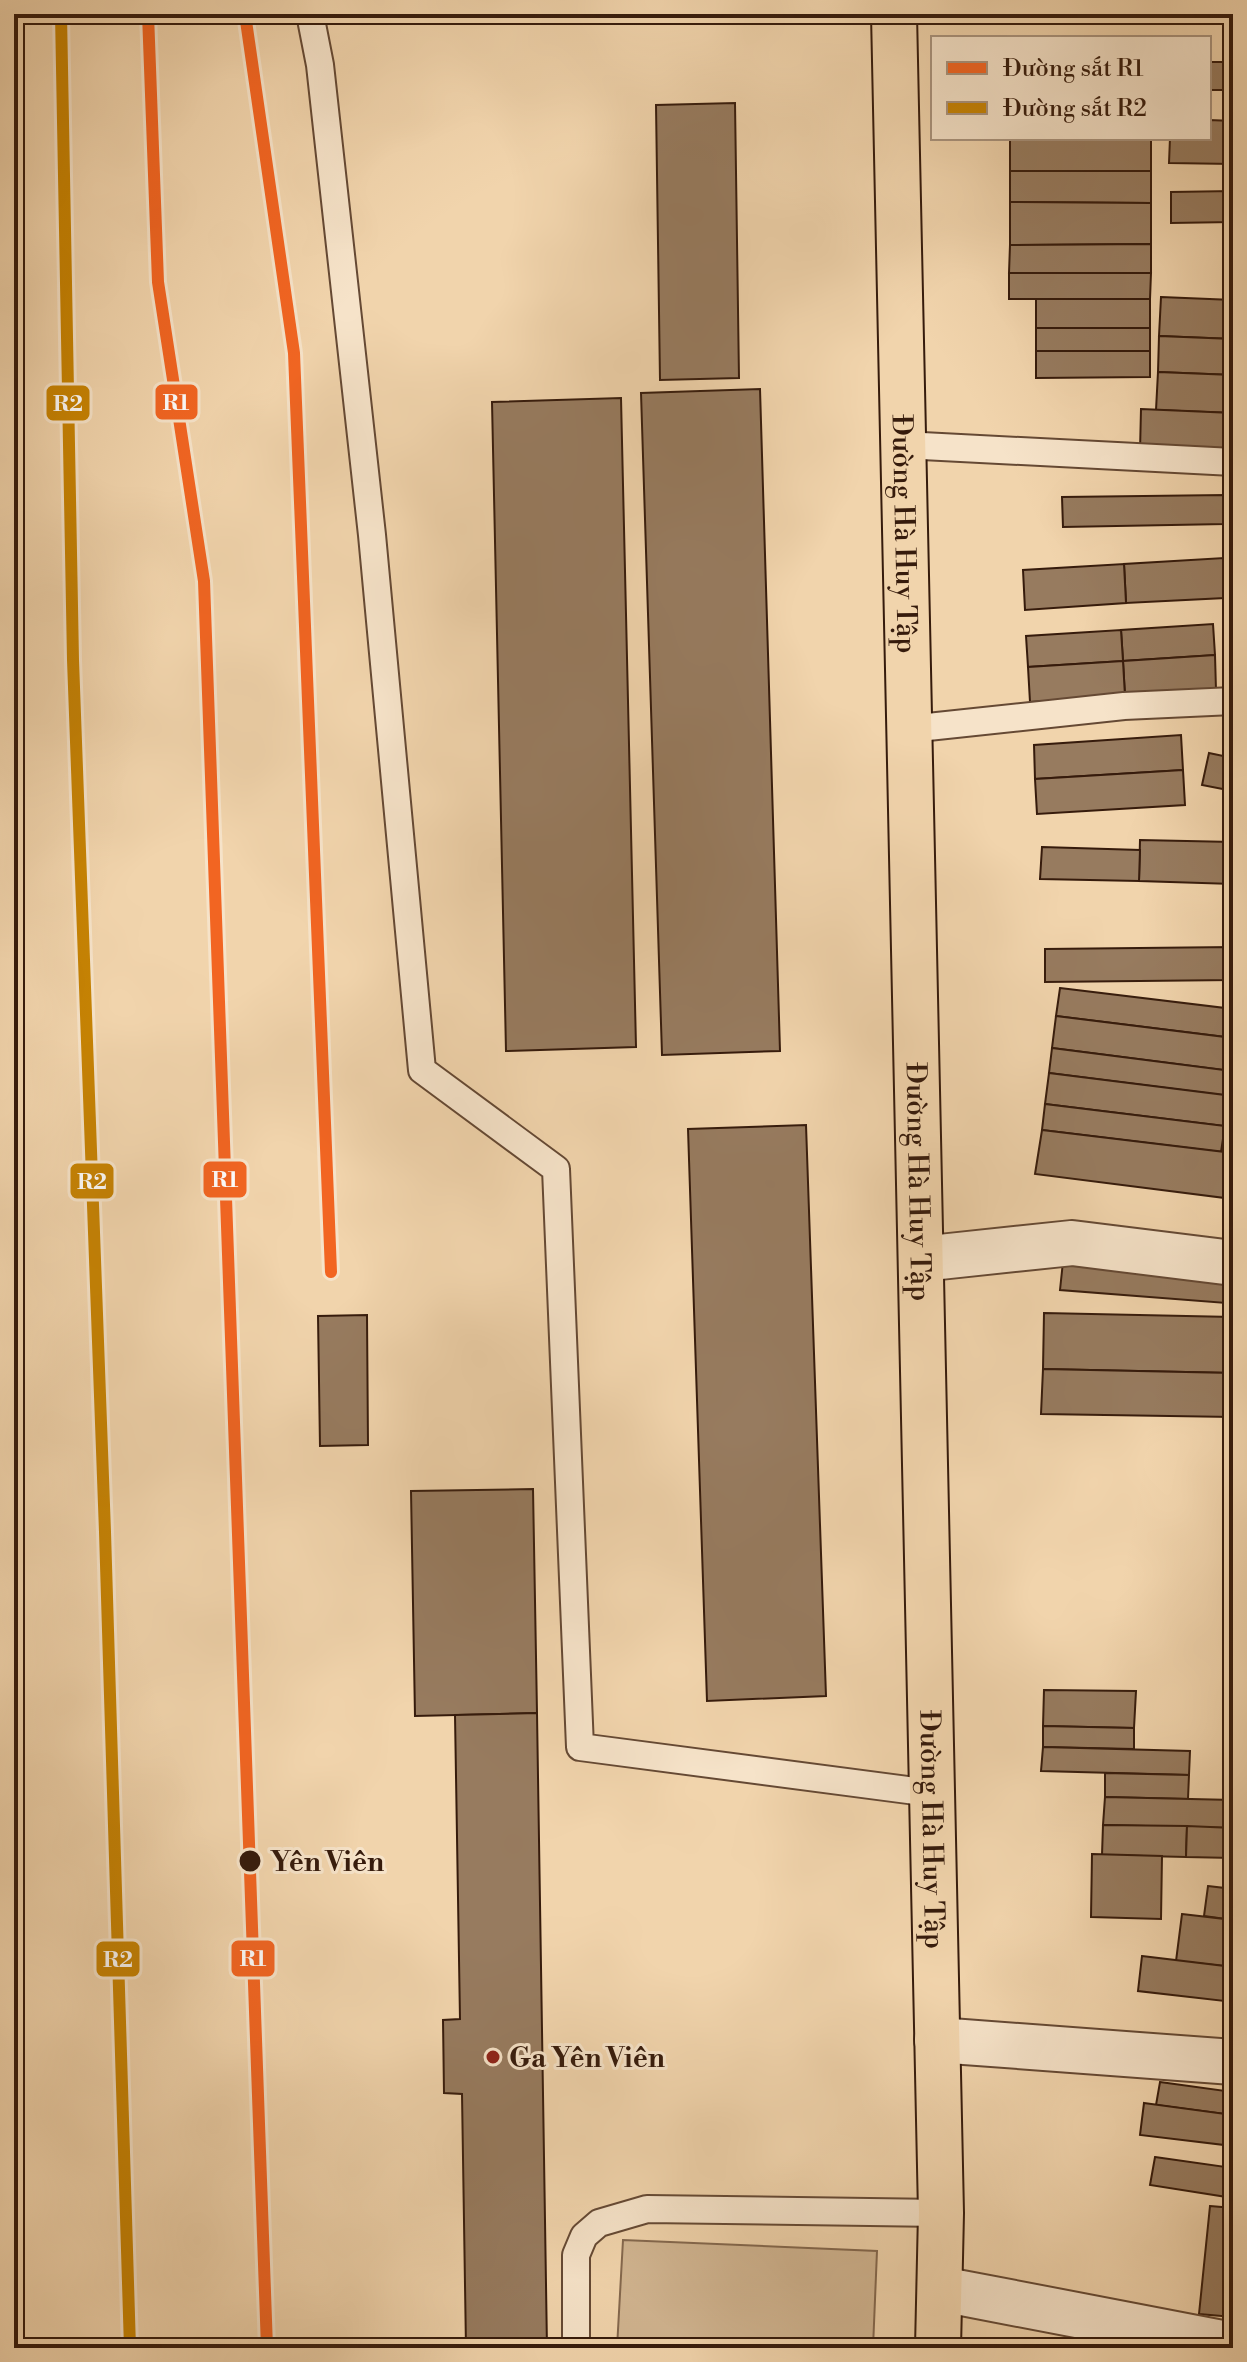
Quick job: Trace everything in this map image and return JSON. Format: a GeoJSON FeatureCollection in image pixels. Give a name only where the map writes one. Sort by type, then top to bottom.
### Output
{"type":"FeatureCollection","features":[{"type":"Feature","properties":{"kind":"main road","name":"Đường Hà Huy Tập"},"geometry":{"type":"LineString","coordinates":[[894,14],[941,2213],[938,2348]]}},
{"type":"Feature","properties":{"kind":"street"},"geometry":{"type":"LineString","coordinates":[[921,1259],[1072,1243],[1233,1263]]}},
{"type":"Feature","properties":{"kind":"street"},"geometry":{"type":"LineString","coordinates":[[937,2040],[1233,2062]]}},
{"type":"Feature","properties":{"kind":"street"},"geometry":{"type":"LineString","coordinates":[[941,2289],[1233,2345]]}},
{"type":"Feature","properties":{"kind":"lane"},"geometry":{"type":"LineString","coordinates":[[310,14],[320,65],[372,535],[422,1070],[556,1169],[580,1747],[931,1793]]}},
{"type":"Feature","properties":{"kind":"lane"},"geometry":{"type":"LineString","coordinates":[[903,445],[1233,462]]}},
{"type":"Feature","properties":{"kind":"lane"},"geometry":{"type":"LineString","coordinates":[[909,729],[1124,706],[1233,701]]}},
{"type":"Feature","properties":{"kind":"lane"},"geometry":{"type":"LineString","coordinates":[[576,2348],[576,2255],[584,2236],[599,2223],[647,2209],[941,2213]]}},
{"type":"Feature","properties":{"kind":"shaded area"},"geometry":{"type":"Polygon","coordinates":[[[623,2240],[877,2251],[873,2348],[617,2348],[623,2240]]]}},
{"type":"Feature","properties":{"kind":"building"},"geometry":{"type":"Polygon","coordinates":[[[1211,62],[1233,62],[1233,90],[1211,90],[1211,62]]]}},
{"type":"Feature","properties":{"kind":"building"},"geometry":{"type":"Polygon","coordinates":[[[735,103],[739,378],[660,380],[656,105],[735,103]]]}},
{"type":"Feature","properties":{"kind":"building"},"geometry":{"type":"Polygon","coordinates":[[[1211,120],[1233,121],[1233,164],[1169,163],[1170,140],[1211,140],[1211,120]]]}},
{"type":"Feature","properties":{"kind":"building"},"geometry":{"type":"Polygon","coordinates":[[[1010,140],[1151,140],[1151,171],[1010,171],[1010,140]]]}},
{"type":"Feature","properties":{"kind":"building"},"geometry":{"type":"Polygon","coordinates":[[[1010,171],[1151,171],[1151,203],[1010,202],[1010,171]]]}},
{"type":"Feature","properties":{"kind":"building"},"geometry":{"type":"Polygon","coordinates":[[[1233,191],[1233,222],[1171,223],[1171,192],[1233,191]]]}},
{"type":"Feature","properties":{"kind":"building"},"geometry":{"type":"Polygon","coordinates":[[[1010,202],[1151,203],[1151,244],[1010,245],[1010,202]]]}},
{"type":"Feature","properties":{"kind":"building"},"geometry":{"type":"Polygon","coordinates":[[[1151,244],[1151,273],[1009,273],[1010,245],[1151,244]]]}},
{"type":"Feature","properties":{"kind":"building"},"geometry":{"type":"Polygon","coordinates":[[[1009,273],[1151,273],[1150,299],[1009,299],[1009,273]]]}},
{"type":"Feature","properties":{"kind":"building"},"geometry":{"type":"Polygon","coordinates":[[[1161,297],[1233,300],[1233,339],[1159,336],[1161,297]]]}},
{"type":"Feature","properties":{"kind":"building"},"geometry":{"type":"Polygon","coordinates":[[[1036,299],[1150,299],[1150,328],[1036,328],[1036,299]]]}},
{"type":"Feature","properties":{"kind":"building"},"geometry":{"type":"Polygon","coordinates":[[[1036,328],[1150,328],[1150,351],[1036,351],[1036,328]]]}},
{"type":"Feature","properties":{"kind":"building"},"geometry":{"type":"Polygon","coordinates":[[[1159,336],[1233,339],[1233,375],[1158,372],[1159,336]]]}},
{"type":"Feature","properties":{"kind":"building"},"geometry":{"type":"Polygon","coordinates":[[[1036,351],[1150,351],[1150,377],[1036,378],[1036,351]]]}},
{"type":"Feature","properties":{"kind":"building"},"geometry":{"type":"Polygon","coordinates":[[[1158,372],[1233,375],[1233,413],[1156,410],[1158,372]]]}},
{"type":"Feature","properties":{"kind":"building"},"geometry":{"type":"Polygon","coordinates":[[[760,389],[780,1051],[662,1055],[641,393],[760,389]]]}},
{"type":"Feature","properties":{"kind":"building"},"geometry":{"type":"Polygon","coordinates":[[[621,398],[636,1047],[506,1051],[492,402],[621,398]]]}},
{"type":"Feature","properties":{"kind":"building"},"geometry":{"type":"Polygon","coordinates":[[[1141,409],[1233,413],[1233,455],[1140,451],[1141,409]]]}},
{"type":"Feature","properties":{"kind":"building"},"geometry":{"type":"Polygon","coordinates":[[[1225,495],[1225,524],[1063,527],[1062,497],[1225,495]]]}},
{"type":"Feature","properties":{"kind":"building"},"geometry":{"type":"Polygon","coordinates":[[[1224,558],[1225,598],[1126,603],[1124,564],[1224,558]]]}},
{"type":"Feature","properties":{"kind":"building"},"geometry":{"type":"Polygon","coordinates":[[[1124,564],[1126,603],[1025,610],[1023,570],[1124,564]]]}},
{"type":"Feature","properties":{"kind":"building"},"geometry":{"type":"Polygon","coordinates":[[[1213,624],[1215,655],[1123,661],[1121,630],[1213,624]]]}},
{"type":"Feature","properties":{"kind":"building"},"geometry":{"type":"Polygon","coordinates":[[[1121,630],[1123,661],[1028,667],[1026,636],[1121,630]]]}},
{"type":"Feature","properties":{"kind":"building"},"geometry":{"type":"Polygon","coordinates":[[[1215,655],[1216,690],[1125,696],[1123,661],[1215,655]]]}},
{"type":"Feature","properties":{"kind":"building"},"geometry":{"type":"Polygon","coordinates":[[[1123,661],[1125,696],[1030,702],[1028,667],[1123,661]]]}},
{"type":"Feature","properties":{"kind":"building"},"geometry":{"type":"Polygon","coordinates":[[[1181,735],[1183,770],[1035,779],[1034,745],[1181,735]]]}},
{"type":"Feature","properties":{"kind":"building"},"geometry":{"type":"Polygon","coordinates":[[[1209,753],[1233,758],[1233,791],[1202,785],[1209,753]]]}},
{"type":"Feature","properties":{"kind":"building"},"geometry":{"type":"Polygon","coordinates":[[[1183,770],[1185,805],[1037,814],[1035,779],[1183,770]]]}},
{"type":"Feature","properties":{"kind":"building"},"geometry":{"type":"Polygon","coordinates":[[[1140,840],[1233,842],[1233,884],[1139,881],[1140,840]]]}},
{"type":"Feature","properties":{"kind":"building"},"geometry":{"type":"Polygon","coordinates":[[[1042,847],[1140,850],[1139,881],[1040,879],[1042,847]]]}},
{"type":"Feature","properties":{"kind":"building"},"geometry":{"type":"Polygon","coordinates":[[[1233,947],[1233,980],[1045,982],[1045,949],[1233,947]]]}},
{"type":"Feature","properties":{"kind":"building"},"geometry":{"type":"Polygon","coordinates":[[[1060,988],[1233,1009],[1233,1038],[1056,1016],[1060,988]]]}},
{"type":"Feature","properties":{"kind":"building"},"geometry":{"type":"Polygon","coordinates":[[[1056,1016],[1233,1038],[1232,1071],[1052,1048],[1056,1016]]]}},
{"type":"Feature","properties":{"kind":"building"},"geometry":{"type":"Polygon","coordinates":[[[1052,1048],[1232,1071],[1229,1096],[1049,1073],[1052,1048]]]}},
{"type":"Feature","properties":{"kind":"building"},"geometry":{"type":"Polygon","coordinates":[[[1049,1073],[1233,1096],[1233,1127],[1045,1104],[1049,1073]]]}},
{"type":"Feature","properties":{"kind":"building"},"geometry":{"type":"Polygon","coordinates":[[[1045,1104],[1225,1126],[1221,1152],[1042,1130],[1045,1104]]]}},
{"type":"Feature","properties":{"kind":"building"},"geometry":{"type":"Polygon","coordinates":[[[806,1125],[826,1696],[707,1701],[688,1129],[806,1125]]]}},
{"type":"Feature","properties":{"kind":"building"},"geometry":{"type":"Polygon","coordinates":[[[1042,1130],[1233,1153],[1233,1199],[1035,1174],[1042,1130]]]}},
{"type":"Feature","properties":{"kind":"building"},"geometry":{"type":"Polygon","coordinates":[[[1064,1252],[1229,1266],[1226,1303],[1060,1290],[1064,1252]]]}},
{"type":"Feature","properties":{"kind":"building"},"geometry":{"type":"Polygon","coordinates":[[[1044,1313],[1233,1317],[1233,1373],[1043,1369],[1044,1313]]]}},
{"type":"Feature","properties":{"kind":"building"},"geometry":{"type":"Polygon","coordinates":[[[367,1315],[368,1445],[320,1446],[318,1316],[367,1315]]]}},
{"type":"Feature","properties":{"kind":"building"},"geometry":{"type":"Polygon","coordinates":[[[1043,1369],[1233,1373],[1233,1417],[1041,1414],[1043,1369]]]}},
{"type":"Feature","properties":{"kind":"building"},"geometry":{"type":"Polygon","coordinates":[[[533,1489],[537,1713],[415,1716],[411,1491],[533,1489]]]}},
{"type":"Feature","properties":{"kind":"building"},"geometry":{"type":"Polygon","coordinates":[[[1044,1690],[1136,1691],[1134,1728],[1043,1726],[1044,1690]]]}},
{"type":"Feature","properties":{"kind":"building","name":"Ga Yên Viên"},"geometry":{"type":"Polygon","coordinates":[[[537,1713],[547,2348],[466,2348],[462,2094],[444,2093],[443,2020],[460,2019],[455,1715],[537,1713]]]}},
{"type":"Feature","properties":{"kind":"building"},"geometry":{"type":"Polygon","coordinates":[[[1043,1726],[1134,1728],[1134,1749],[1043,1747],[1043,1726]]]}},
{"type":"Feature","properties":{"kind":"building"},"geometry":{"type":"Polygon","coordinates":[[[1043,1747],[1190,1751],[1189,1775],[1041,1771],[1043,1747]]]}},
{"type":"Feature","properties":{"kind":"building"},"geometry":{"type":"Polygon","coordinates":[[[1105,1773],[1189,1775],[1188,1799],[1105,1797],[1105,1773]]]}},
{"type":"Feature","properties":{"kind":"building"},"geometry":{"type":"Polygon","coordinates":[[[1105,1797],[1233,1800],[1233,1828],[1103,1825],[1105,1797]]]}},
{"type":"Feature","properties":{"kind":"building"},"geometry":{"type":"Polygon","coordinates":[[[1103,1825],[1187,1826],[1186,1857],[1102,1855],[1103,1825]]]}},
{"type":"Feature","properties":{"kind":"building"},"geometry":{"type":"Polygon","coordinates":[[[1187,1826],[1233,1828],[1233,1858],[1186,1857],[1187,1826]]]}},
{"type":"Feature","properties":{"kind":"building"},"geometry":{"type":"Polygon","coordinates":[[[1092,1854],[1162,1856],[1161,1919],[1091,1917],[1092,1854]]]}},
{"type":"Feature","properties":{"kind":"building"},"geometry":{"type":"Polygon","coordinates":[[[1208,1886],[1233,1889],[1233,1920],[1204,1916],[1208,1886]]]}},
{"type":"Feature","properties":{"kind":"building"},"geometry":{"type":"Polygon","coordinates":[[[1182,1914],[1233,1920],[1233,1967],[1176,1961],[1182,1914]]]}},
{"type":"Feature","properties":{"kind":"building"},"geometry":{"type":"Polygon","coordinates":[[[1142,1956],[1233,1967],[1233,2002],[1138,1991],[1142,1956]]]}},
{"type":"Feature","properties":{"kind":"building"},"geometry":{"type":"Polygon","coordinates":[[[1160,2082],[1233,2092],[1233,2115],[1156,2105],[1160,2082]]]}},
{"type":"Feature","properties":{"kind":"building"},"geometry":{"type":"Polygon","coordinates":[[[1144,2103],[1233,2115],[1233,2146],[1140,2135],[1144,2103]]]}},
{"type":"Feature","properties":{"kind":"building"},"geometry":{"type":"Polygon","coordinates":[[[1155,2157],[1233,2168],[1233,2198],[1150,2185],[1155,2157]]]}},
{"type":"Feature","properties":{"kind":"building"},"geometry":{"type":"Polygon","coordinates":[[[1210,2206],[1233,2208],[1233,2317],[1199,2314],[1210,2206]]]}},
{"type":"Feature","properties":{"kind":"railway"},"geometry":{"type":"LineString","coordinates":[[245,14],[294,353],[331,1272]]}},
{"type":"Feature","properties":{"kind":"rail line","name":"R2"},"geometry":{"type":"LineString","coordinates":[[61,14],[73,660],[105,1532],[130,2348]]}},
{"type":"Feature","properties":{"kind":"rail line","name":"R1"},"geometry":{"type":"LineString","coordinates":[[148,14],[158,282],[204,581],[267,2348]]}},
{"type":"Feature","properties":{"kind":"rail line","name":"R1"},"geometry":{"type":"LineString","coordinates":[[245,14],[294,353],[331,1272]]}},
{"type":"Feature","properties":{"kind":"place","name":"Yên Viên"},"geometry":{"type":"Point","coordinates":[250,1861]}},
{"type":"Feature","properties":{"kind":"place","name":"Ga Yên Viên"},"geometry":{"type":"Point","coordinates":[493,2057]}}]}
